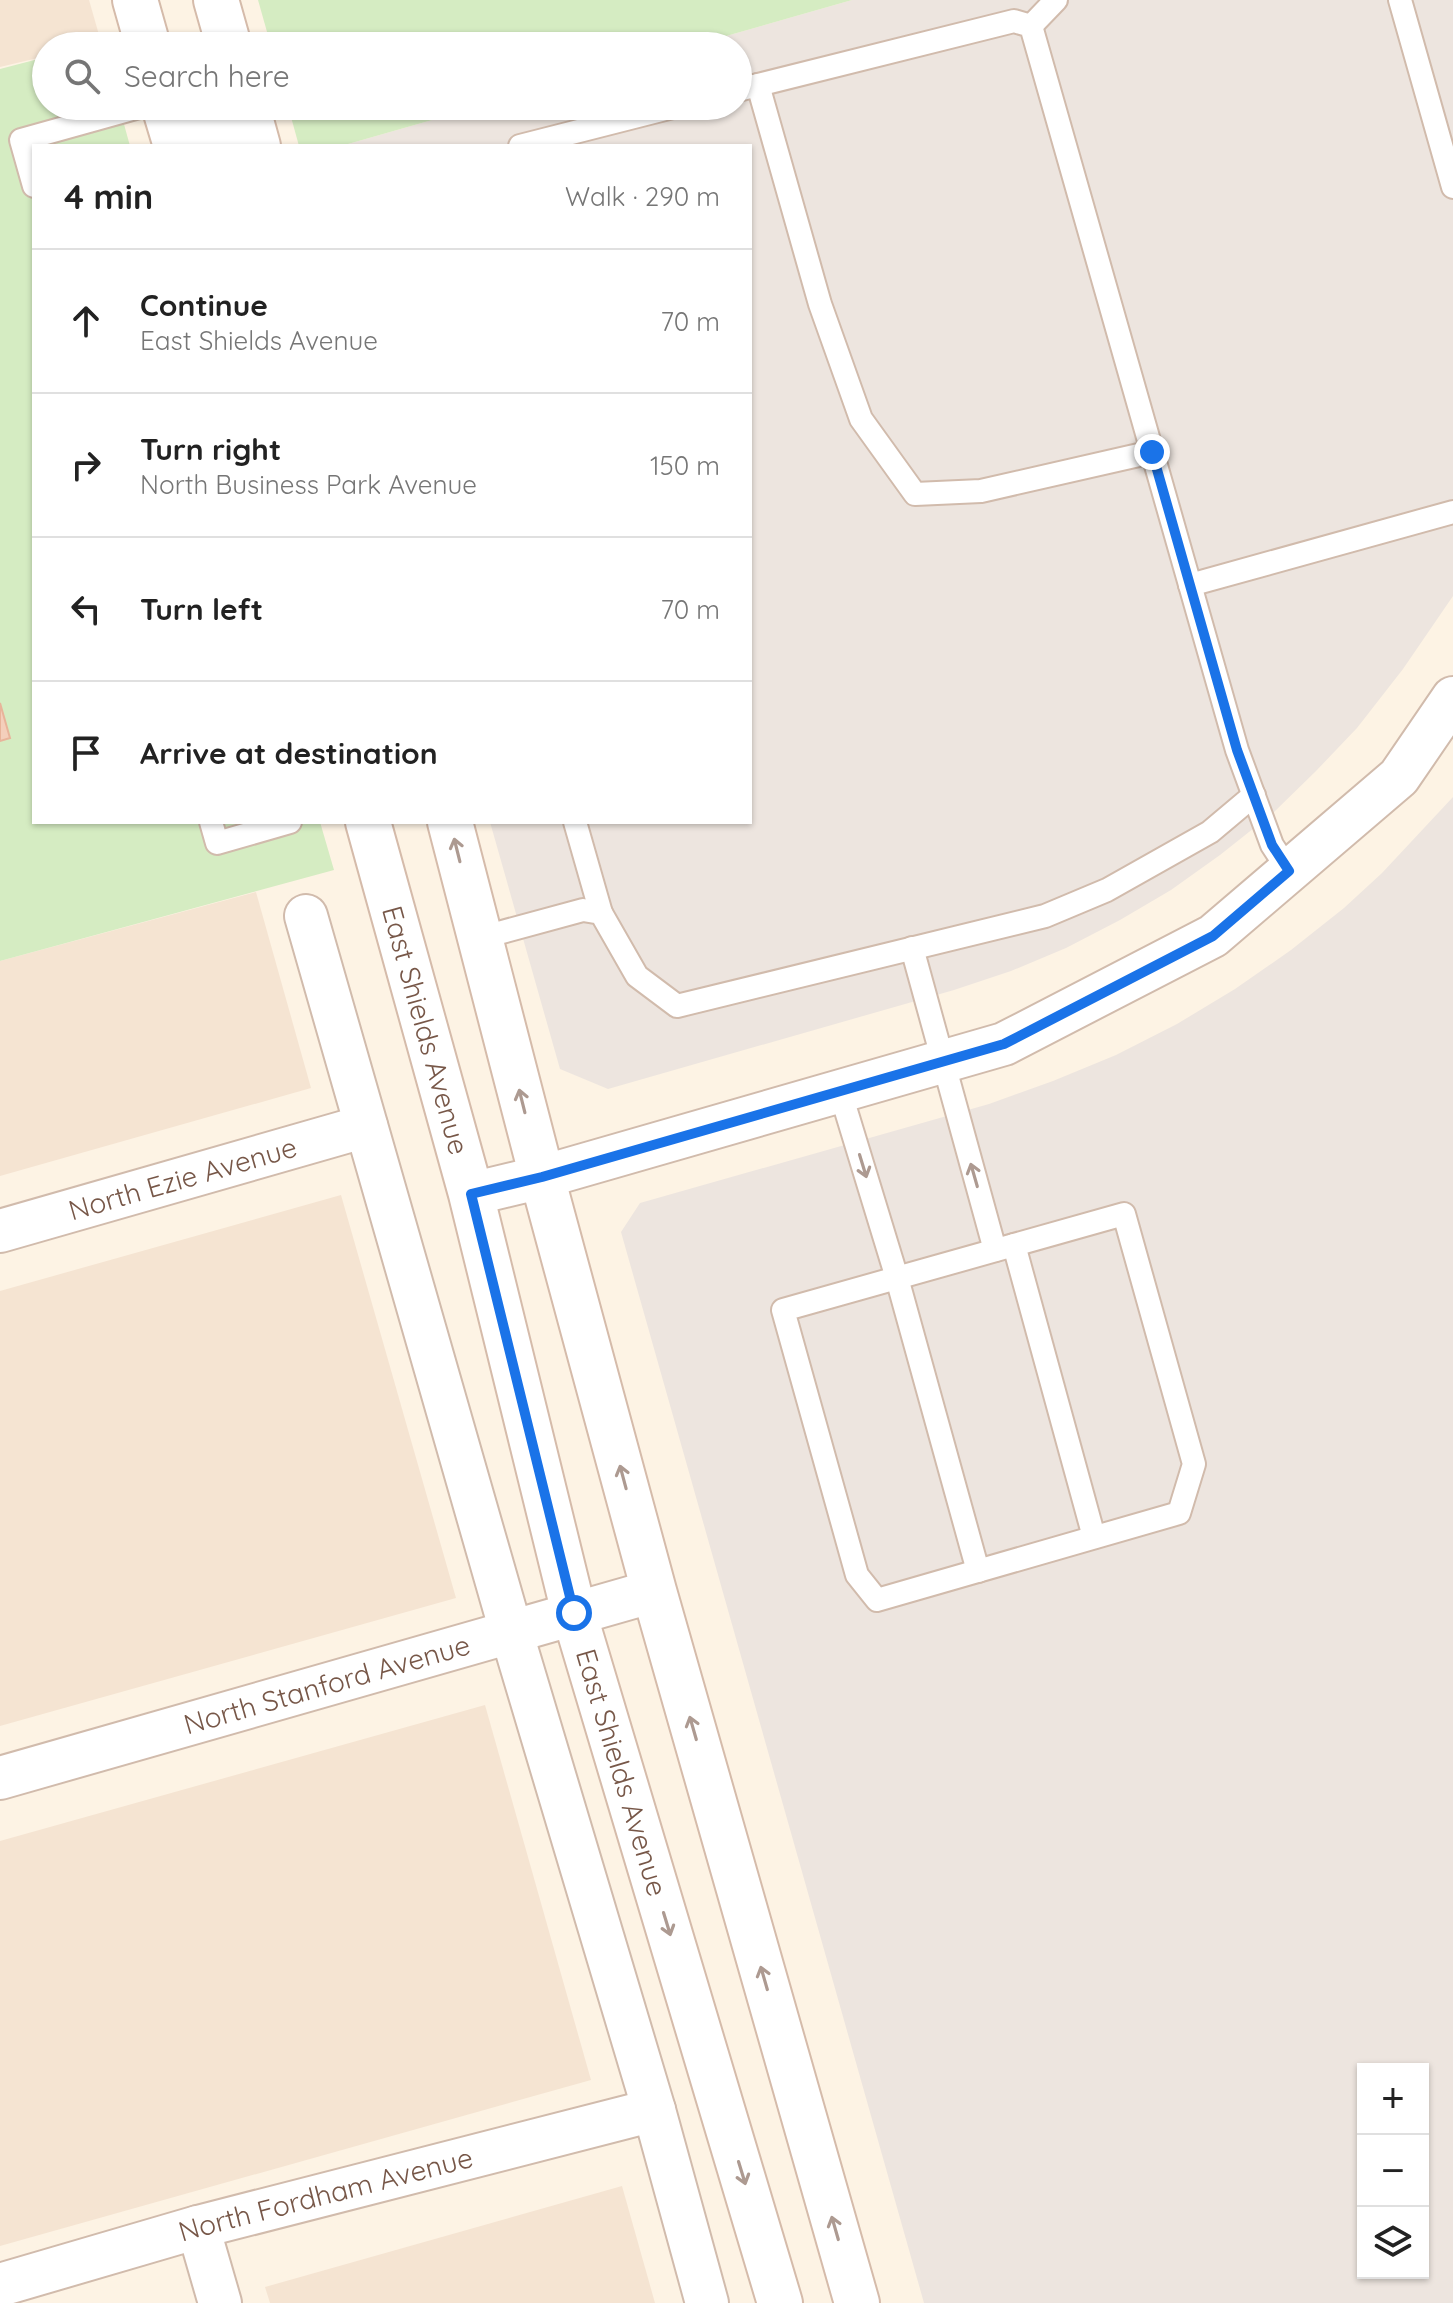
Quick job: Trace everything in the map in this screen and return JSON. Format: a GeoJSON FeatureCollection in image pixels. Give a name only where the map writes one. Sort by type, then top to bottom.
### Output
{"type":"FeatureCollection","features":[{"type":"Feature","properties":{"kind":"main road"},"geometry":{"type":"LineString","coordinates":[[135,0],[144,32]]}},
{"type":"Feature","properties":{"kind":"main road"},"geometry":{"type":"LineString","coordinates":[[216,0],[225,32]]}},
{"type":"Feature","properties":{"kind":"main road"},"geometry":{"type":"LineString","coordinates":[[168,120],[175,144]]}},
{"type":"Feature","properties":{"kind":"main road"},"geometry":{"type":"LineString","coordinates":[[208,120],[217,144]]}},
{"type":"Feature","properties":{"kind":"main road"},"geometry":{"type":"LineString","coordinates":[[251,120],[257,144]]}},
{"type":"Feature","properties":{"kind":"main road","name":"East Shields Avenue"},"geometry":{"type":"LineString","coordinates":[[369,824],[471,1194],[574,1613],[780,2303]]}},
{"type":"Feature","properties":{"kind":"main road"},"geometry":{"type":"LineString","coordinates":[[451,824],[654,1591],[857,2303]]}},
{"type":"Feature","properties":{"kind":"street"},"geometry":{"type":"LineString","coordinates":[[471,1194],[542,1177],[1004,1044],[1213,936],[1399,777],[1453,698]]}},
{"type":"Feature","properties":{"kind":"street"},"geometry":{"type":"LineString","coordinates":[[306,916],[511,1631],[654,2110],[707,2303]]}},
{"type":"Feature","properties":{"kind":"street","name":"North Ezie Avenue"},"geometry":{"type":"LineString","coordinates":[[0,1231],[366,1126]]}},
{"type":"Feature","properties":{"kind":"street","name":"North Stanford Avenue"},"geometry":{"type":"LineString","coordinates":[[0,1778],[654,1591]]}},
{"type":"Feature","properties":{"kind":"street","name":"North Fordham Avenue"},"geometry":{"type":"LineString","coordinates":[[0,2285],[198,2227],[654,2110]]}},
{"type":"Feature","properties":{"kind":"street"},"geometry":{"type":"LineString","coordinates":[[198,2227],[220,2303]]}},
{"type":"Feature","properties":{"kind":"lane"},"geometry":{"type":"LineString","coordinates":[[1031,26],[1056,0]]}},
{"type":"Feature","properties":{"kind":"lane"},"geometry":{"type":"LineString","coordinates":[[1400,0],[1453,187]]}},
{"type":"Feature","properties":{"kind":"lane"},"geometry":{"type":"LineString","coordinates":[[752,87],[1014,21],[1031,26]]}},
{"type":"Feature","properties":{"kind":"lane"},"geometry":{"type":"LineString","coordinates":[[1031,26],[1237,750],[1272,845],[1289,871]]}},
{"type":"Feature","properties":{"kind":"lane"},"geometry":{"type":"LineString","coordinates":[[752,100],[861,419],[915,494],[981,491],[1152,452]]}},
{"type":"Feature","properties":{"kind":"lane"},"geometry":{"type":"LineString","coordinates":[[32,179],[21,140],[93,120]]}},
{"type":"Feature","properties":{"kind":"lane"},"geometry":{"type":"LineString","coordinates":[[528,144],[622,120]]}},
{"type":"Feature","properties":{"kind":"lane"},"geometry":{"type":"LineString","coordinates":[[1190,585],[1453,512]]}},
{"type":"Feature","properties":{"kind":"lane"},"geometry":{"type":"LineString","coordinates":[[576,824],[601,913],[637,976],[677,1006],[1045,916],[1107,890],[1210,832],[1254,795]]}},
{"type":"Feature","properties":{"kind":"lane"},"geometry":{"type":"LineString","coordinates":[[212,824],[217,843],[283,824]]}},
{"type":"Feature","properties":{"kind":"lane"},"geometry":{"type":"LineString","coordinates":[[480,938],[583,910],[601,913]]}},
{"type":"Feature","properties":{"kind":"lane"},"geometry":{"type":"LineString","coordinates":[[912,948],[942,1062],[1094,1537]]}},
{"type":"Feature","properties":{"kind":"lane"},"geometry":{"type":"LineString","coordinates":[[840,1091],[897,1278],[978,1571]]}},
{"type":"Feature","properties":{"kind":"lane"},"geometry":{"type":"LineString","coordinates":[[1124,1214],[1194,1464],[1179,1513],[877,1600],[857,1575],[783,1310],[897,1278],[1124,1214]]}},
{"type":"Feature","properties":{"kind":"shaded area"},"geometry":{"type":"Polygon","coordinates":[[[0,0],[89,0],[98,32],[32,32],[32,59],[0,67],[0,0]]]}},
{"type":"Feature","properties":{"kind":"shaded area"},"geometry":{"type":"Polygon","coordinates":[[[852,0],[1453,0],[1453,596],[1403,669],[1357,728],[1273,813],[1171,890],[1120,920],[1066,948],[954,990],[608,1089],[560,1069],[491,824],[752,824],[752,144],[348,144],[432,120],[752,120],[752,32],[740,32],[852,0]]]}},
{"type":"Feature","properties":{"kind":"shaded area"},"geometry":{"type":"Polygon","coordinates":[[[1453,797],[1453,2303],[924,2303],[621,1232],[640,1203],[989,1104],[1116,1055],[1177,1024],[1235,989],[1344,908],[1382,873],[1453,797]]]}},
{"type":"Feature","properties":{"kind":"shaded area"},"geometry":{"type":"Polygon","coordinates":[[[256,892],[311,1088],[0,1176],[0,961],[256,892]]]}},
{"type":"Feature","properties":{"kind":"shaded area"},"geometry":{"type":"Polygon","coordinates":[[[341,1195],[456,1598],[0,1726],[0,1291],[341,1195]]]}},
{"type":"Feature","properties":{"kind":"shaded area"},"geometry":{"type":"Polygon","coordinates":[[[485,1705],[591,2080],[0,2246],[0,1841],[485,1705]]]}},
{"type":"Feature","properties":{"kind":"shaded area"},"geometry":{"type":"Polygon","coordinates":[[[622,2186],[655,2303],[270,2303],[265,2287],[622,2186]]]}},
{"type":"Feature","properties":{"kind":"green space"},"geometry":{"type":"Polygon","coordinates":[[[258,0],[852,0],[740,32],[267,32],[258,0]]]}},
{"type":"Feature","properties":{"kind":"green space"},"geometry":{"type":"Polygon","coordinates":[[[32,61],[32,120],[123,120],[129,144],[32,144],[32,824],[321,824],[334,870],[0,961],[0,69],[32,61]]]}},
{"type":"Feature","properties":{"kind":"green space"},"geometry":{"type":"Polygon","coordinates":[[[292,120],[432,120],[348,144],[298,144],[292,120]]]}},
{"type":"Feature","properties":{"kind":"building"},"geometry":{"type":"Polygon","coordinates":[[[0,703],[10,738],[0,741],[0,703]]]}},
{"type":"Feature","properties":{"kind":"route"},"geometry":{"type":"LineString","coordinates":[[574,1613],[471,1194],[542,1177],[1004,1044],[1213,936],[1289,871],[1272,845],[1237,750],[1152,452]]}}]}
